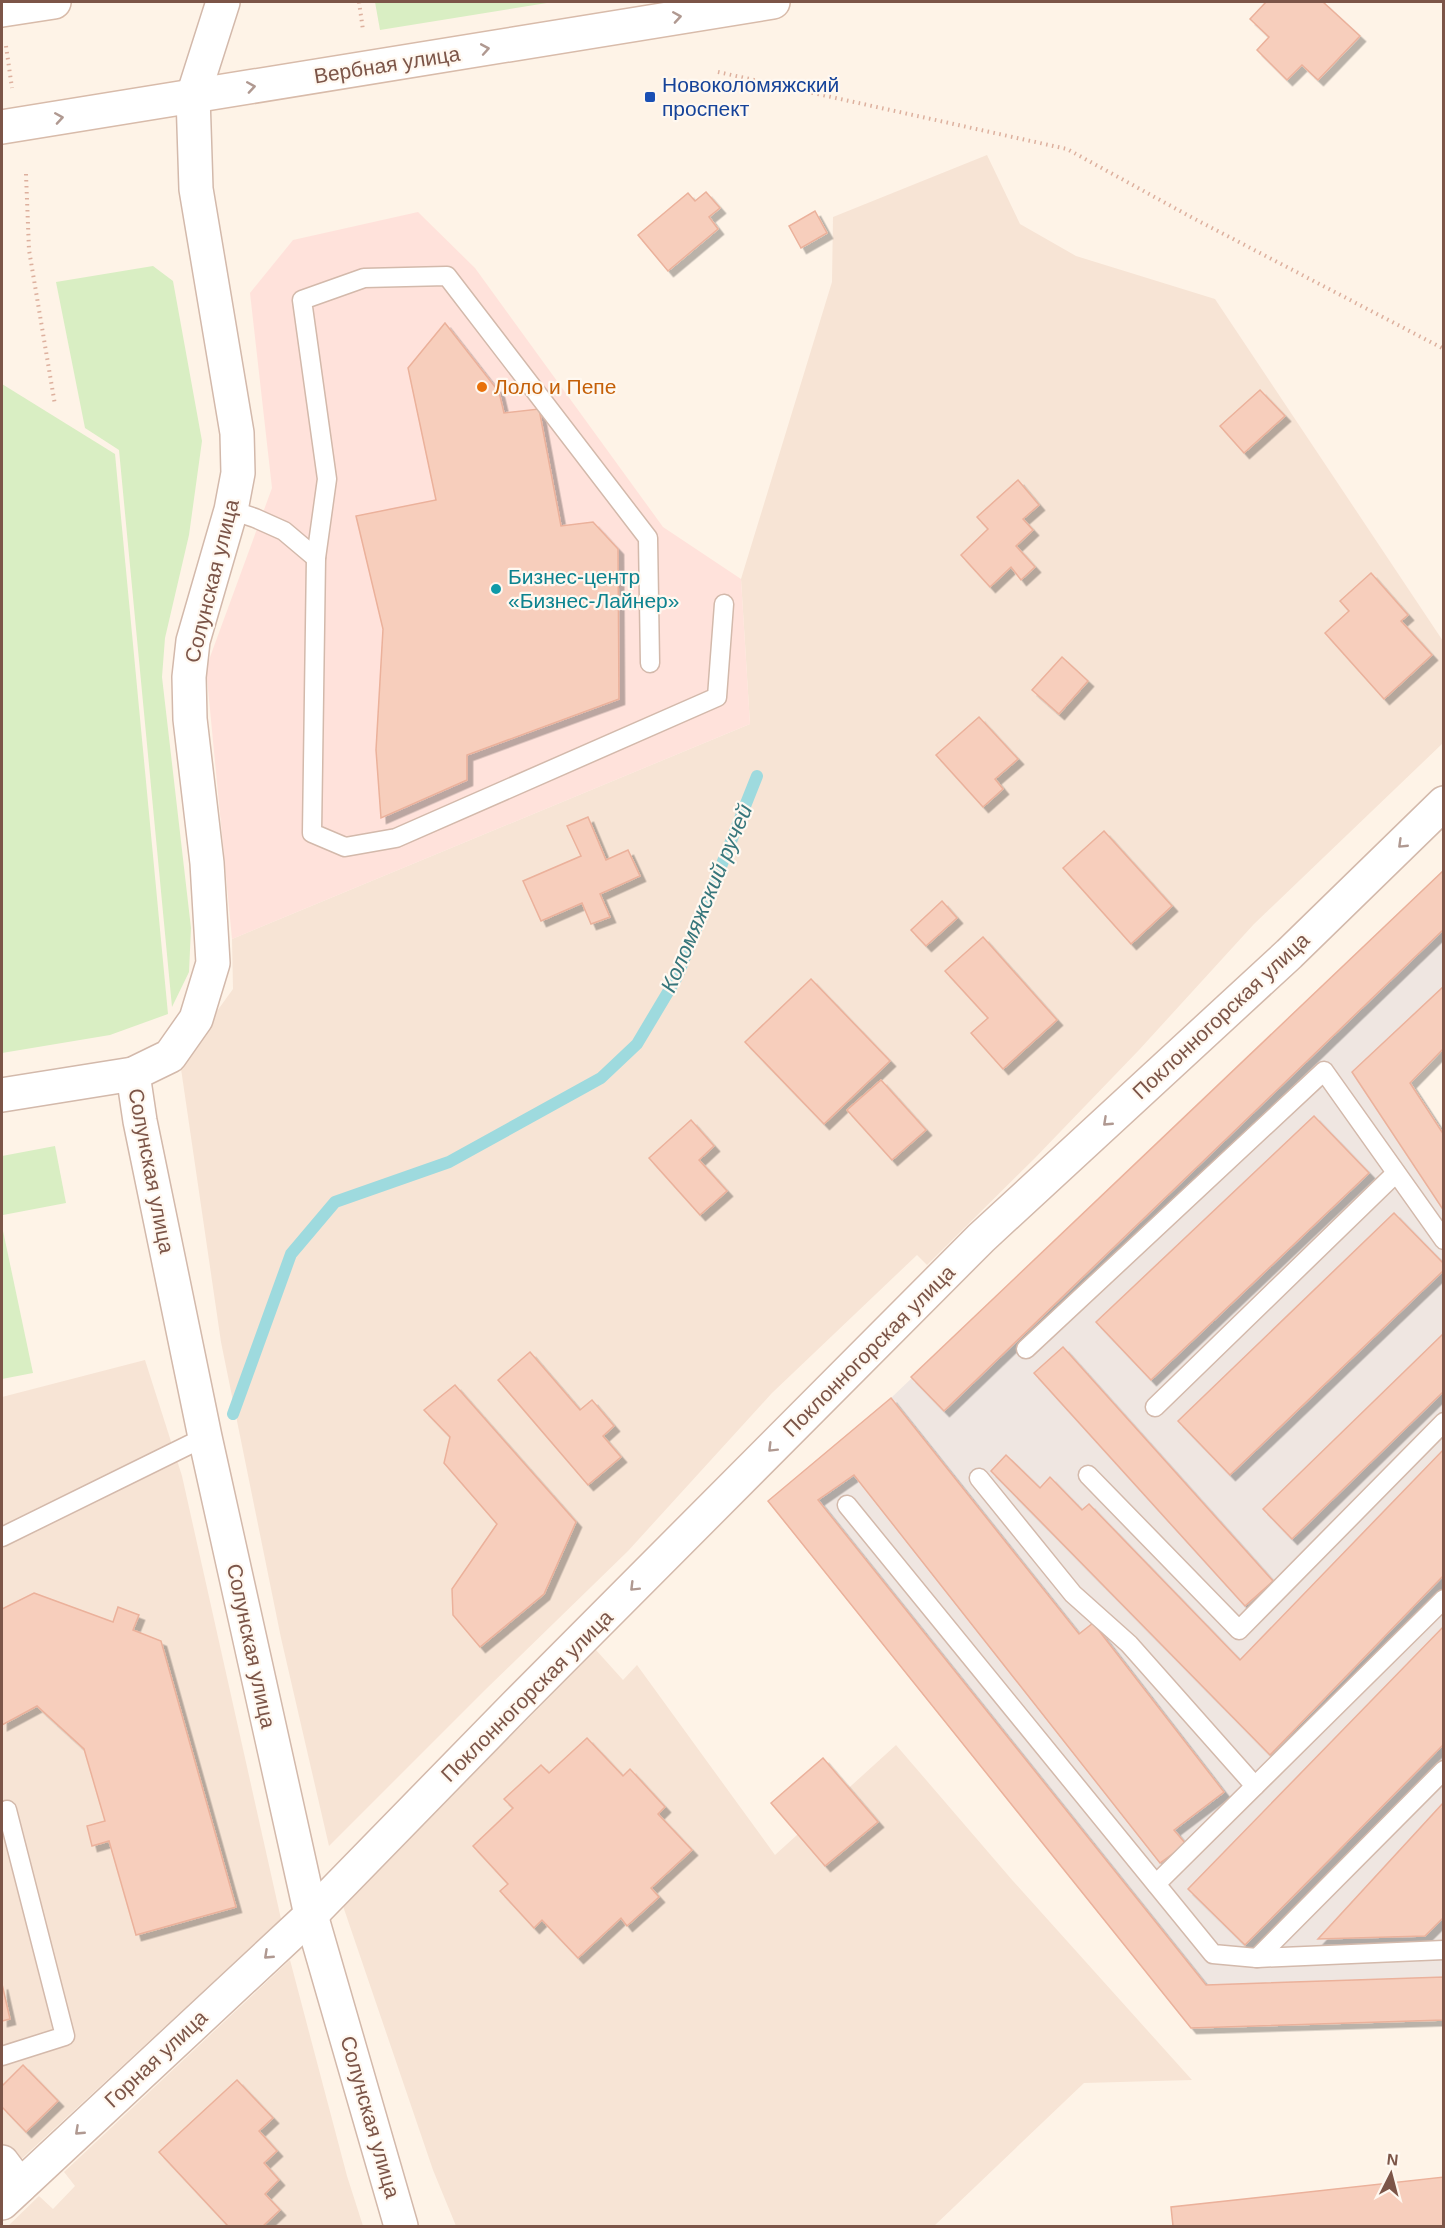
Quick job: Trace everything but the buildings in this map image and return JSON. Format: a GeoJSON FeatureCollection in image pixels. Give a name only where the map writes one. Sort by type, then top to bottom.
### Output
{"type":"FeatureCollection","features":[{"type":"Feature","properties":{"kind":"street"},"geometry":{"type":"LineString","coordinates":[[2,10],[54,2]]}},
{"type":"Feature","properties":{"kind":"street"},"geometry":{"type":"LineString","coordinates":[[193,96],[223,2]]}},
{"type":"Feature","properties":{"kind":"street","name":"Вербная улица"},"geometry":{"type":"LineString","coordinates":[[2,127],[772,2]]}},
{"type":"Feature","properties":{"kind":"street","name":"Солунская улица"},"geometry":{"type":"LineString","coordinates":[[193,96],[196,189],[237,433],[238,472],[231,510],[193,641],[189,677],[190,719],[207,863],[213,963],[196,1019],[170,1056],[133,1074],[140,1121],[205,1437],[311,1915],[401,2226]]}},
{"type":"Feature","properties":{"kind":"street","name":"Поклонногорская улица"},"geometry":{"type":"LineString","coordinates":[[311,1915],[981,1238],[1289,954],[1443,803]]}},
{"type":"Feature","properties":{"kind":"street"},"geometry":{"type":"LineString","coordinates":[[2,1095],[133,1074]]}},
{"type":"Feature","properties":{"kind":"street","name":"Горная улица"},"geometry":{"type":"LineString","coordinates":[[8,2184],[311,1915]]}},
{"type":"Feature","properties":{"kind":"lane"},"geometry":{"type":"LineString","coordinates":[[650,663],[648,538],[447,276],[364,278],[302,300],[327,478],[316,558],[312,833],[345,847],[396,838],[717,697],[724,604]]}},
{"type":"Feature","properties":{"kind":"lane"},"geometry":{"type":"LineString","coordinates":[[231,510],[284,531],[316,558]]}},
{"type":"Feature","properties":{"kind":"lane"},"geometry":{"type":"LineString","coordinates":[[1026,1349],[1324,1071],[1443,1240]]}},
{"type":"Feature","properties":{"kind":"lane"},"geometry":{"type":"LineString","coordinates":[[1155,1407],[1396,1173]]}},
{"type":"Feature","properties":{"kind":"lane"},"geometry":{"type":"LineString","coordinates":[[1088,1475],[1239,1630],[1443,1422]]}},
{"type":"Feature","properties":{"kind":"lane"},"geometry":{"type":"LineString","coordinates":[[2,1537],[205,1437]]}},
{"type":"Feature","properties":{"kind":"lane"},"geometry":{"type":"LineString","coordinates":[[980,1478],[1073,1594],[1129,1644],[1255,1786]]}},
{"type":"Feature","properties":{"kind":"lane"},"geometry":{"type":"LineString","coordinates":[[848,1505],[1213,1954],[1257,1958],[1443,1950]]}},
{"type":"Feature","properties":{"kind":"lane"},"geometry":{"type":"LineString","coordinates":[[1156,1884],[1443,1599]]}},
{"type":"Feature","properties":{"kind":"lane"},"geometry":{"type":"LineString","coordinates":[[1257,1958],[1443,1770]]}},
{"type":"Feature","properties":{"kind":"lane"},"geometry":{"type":"LineString","coordinates":[[2,2056],[65,2036],[7,1810]]}},
{"type":"Feature","properties":{"kind":"path"},"geometry":{"type":"LineString","coordinates":[[359,2],[364,33]]}},
{"type":"Feature","properties":{"kind":"path"},"geometry":{"type":"LineString","coordinates":[[6,45],[12,88]]}},
{"type":"Feature","properties":{"kind":"path"},"geometry":{"type":"LineString","coordinates":[[718,72],[1066,149],[1443,349]]}},
{"type":"Feature","properties":{"kind":"path"},"geometry":{"type":"LineString","coordinates":[[26,174],[29,250],[55,405]]}},
{"type":"Feature","properties":{"kind":"shaded area"},"geometry":{"type":"Polygon","coordinates":[[[987,155],[1020,224],[1076,256],[1215,299],[1443,641],[1443,743],[1254,924],[1139,1050],[927,1265],[917,1255],[772,1393],[628,1551],[329,1846],[281,1638],[221,1342],[180,1062],[233,989],[232,939],[750,724],[741,579],[832,282],[833,217],[987,155]]]}},
{"type":"Feature","properties":{"kind":"shaded area"},"geometry":{"type":"Polygon","coordinates":[[[418,212],[475,268],[663,527],[741,579],[750,724],[232,939],[206,668],[272,488],[250,293],[293,240],[418,212]]]}},
{"type":"Feature","properties":{"kind":"shaded area"},"geometry":{"type":"Polygon","coordinates":[[[1443,870],[1443,1048],[1411,1083],[1444,1135],[1443,2020],[1191,2028],[768,1501],[891,1398],[1443,870]]]}},
{"type":"Feature","properties":{"kind":"shaded area"},"geometry":{"type":"Polygon","coordinates":[[[145,1360],[182,1476],[281,1919],[2,2177],[2,1397],[145,1360]]]}},
{"type":"Feature","properties":{"kind":"shaded area"},"geometry":{"type":"Polygon","coordinates":[[[596,1650],[623,1680],[637,1665],[775,1855],[896,1745],[1013,1881],[1192,2080],[1084,2083],[934,2226],[456,2226],[433,2170],[343,1906],[596,1650]]]}},
{"type":"Feature","properties":{"kind":"shaded area"},"geometry":{"type":"Polygon","coordinates":[[[290,1960],[347,2176],[363,2226],[8,2226],[39,2196],[53,2209],[75,2186],[64,2172],[290,1960]]]}},
{"type":"Feature","properties":{"kind":"green space"},"geometry":{"type":"Polygon","coordinates":[[[375,2],[553,2],[380,30],[375,2]]]}},
{"type":"Feature","properties":{"kind":"green space"},"geometry":{"type":"Polygon","coordinates":[[[153,266],[173,281],[202,441],[189,535],[165,638],[162,677],[191,928],[189,972],[172,1007],[119,450],[85,428],[56,282],[153,266]]]}},
{"type":"Feature","properties":{"kind":"green space"},"geometry":{"type":"Polygon","coordinates":[[[2,384],[115,454],[168,1014],[110,1035],[2,1053],[2,384]]]}},
{"type":"Feature","properties":{"kind":"green space"},"geometry":{"type":"Polygon","coordinates":[[[55,1146],[66,1203],[3,1215],[2,1156],[55,1146]]]}},
{"type":"Feature","properties":{"kind":"green space"},"geometry":{"type":"Polygon","coordinates":[[[2,1226],[33,1373],[2,1379],[2,1226]]]}},
{"type":"Feature","properties":{"kind":"waterway","name":"Коломяжский ручей"},"geometry":{"type":"LineString","coordinates":[[233,1414],[291,1254],[335,1202],[449,1162],[601,1078],[637,1044],[677,977],[757,776]]}},
{"type":"Feature","properties":{"kind":"place","name":"Новоколомяжский проспект"},"geometry":{"type":"Point","coordinates":[650,97]}},
{"type":"Feature","properties":{"kind":"place","name":"Лоло и Пепе"},"geometry":{"type":"Point","coordinates":[482,387]}},
{"type":"Feature","properties":{"kind":"place","name":"Бизнес-центр «Бизнес-Лайнер»"},"geometry":{"type":"Point","coordinates":[496,589]}}]}
